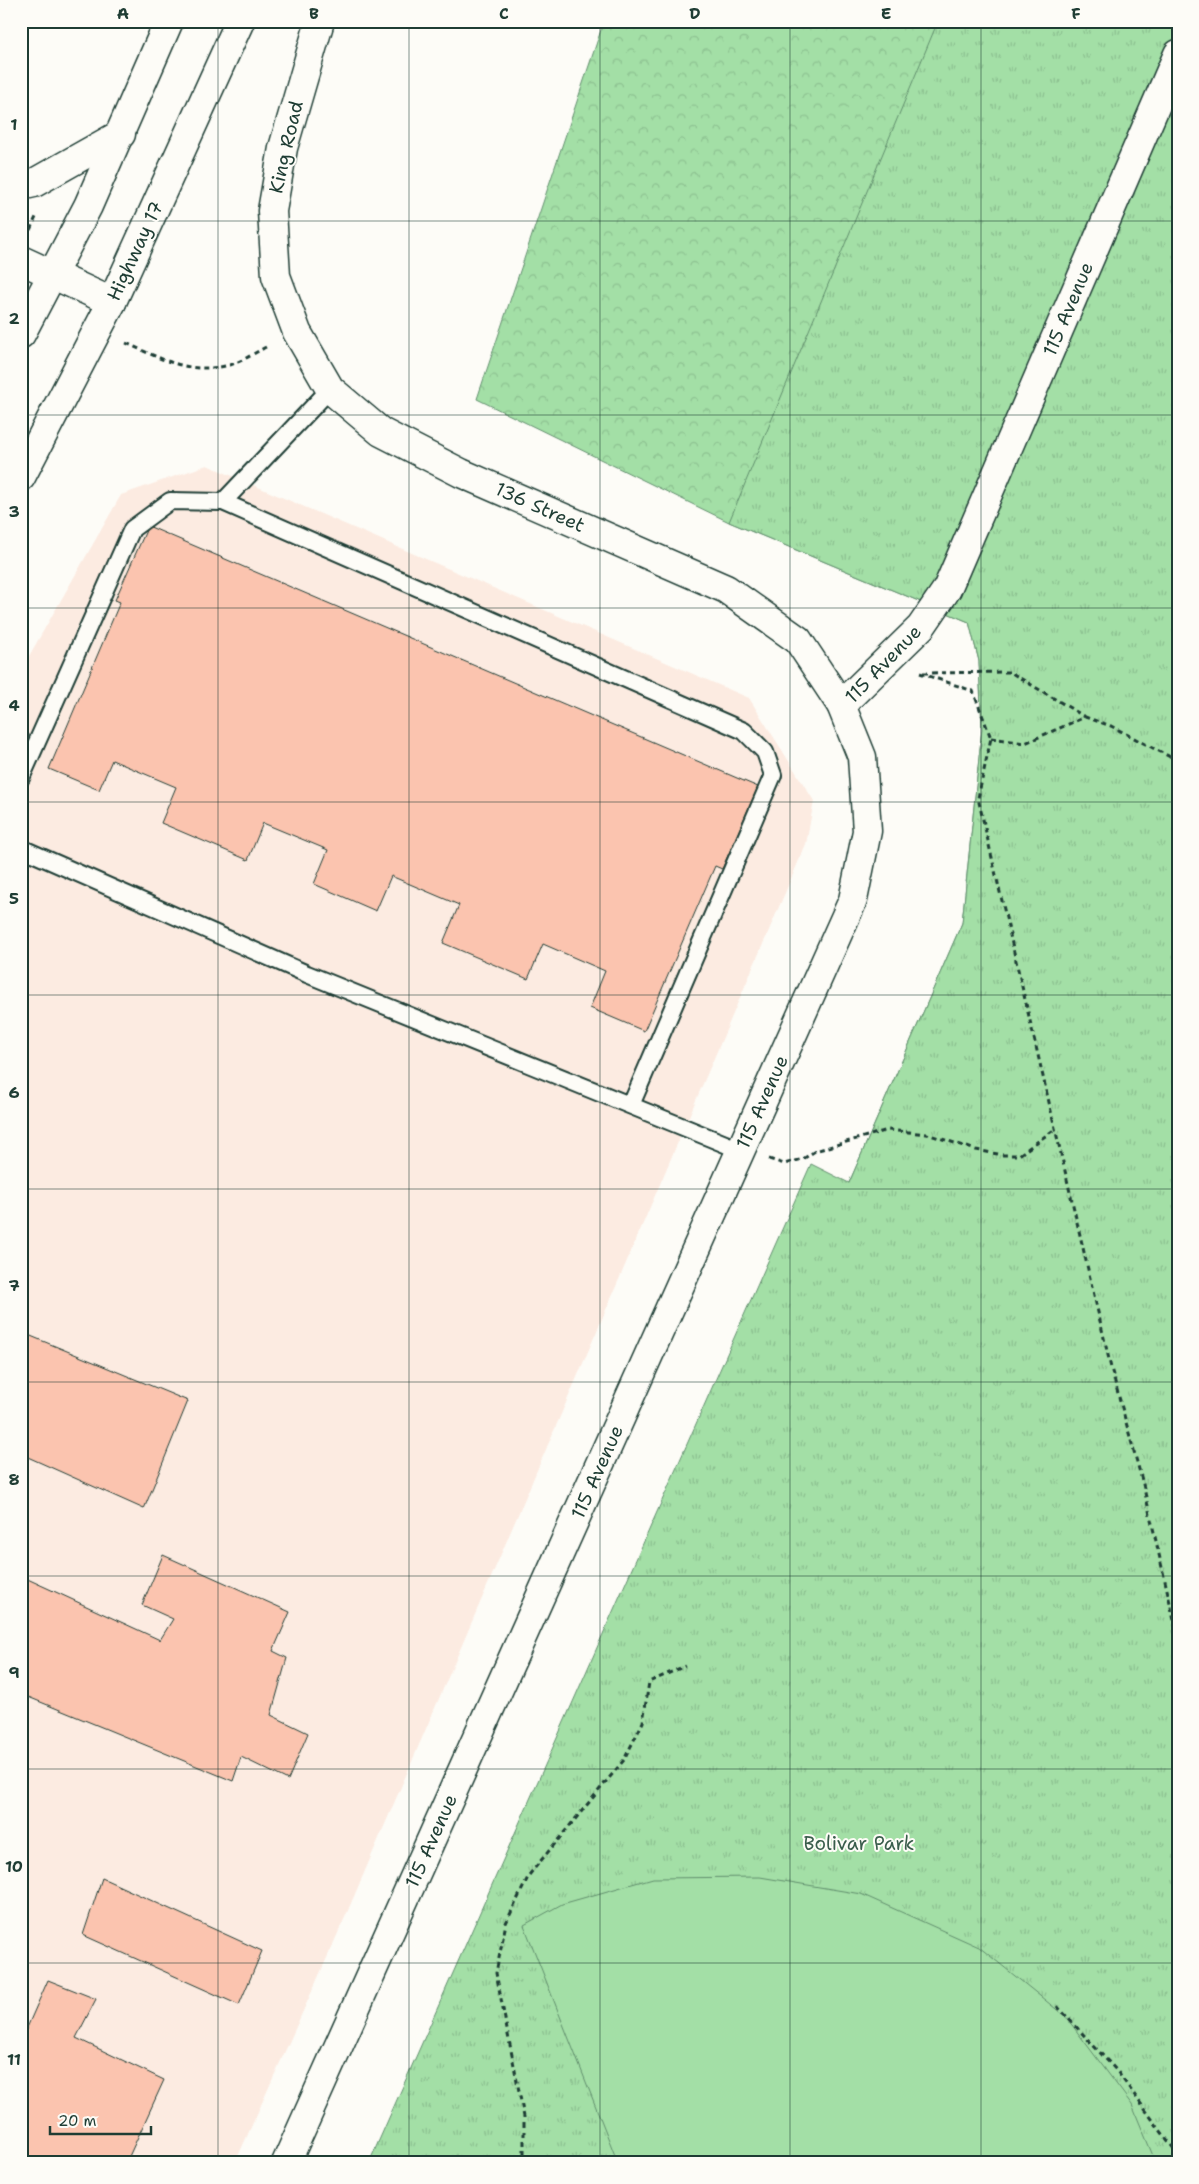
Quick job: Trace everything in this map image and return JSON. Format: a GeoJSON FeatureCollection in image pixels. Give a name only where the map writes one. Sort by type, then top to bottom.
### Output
{"type":"FeatureCollection","features":[{"type":"Feature","properties":{"kind":"main road"},"geometry":{"type":"LineString","coordinates":[[21,334],[88,206],[169,21]]}},
{"type":"Feature","properties":{"kind":"main road","name":"Highway 17"},"geometry":{"type":"LineString","coordinates":[[21,477],[112,302],[240,21]]}},
{"type":"Feature","properties":{"kind":"main road","name":"King Road"},"geometry":{"type":"LineString","coordinates":[[276,276],[273,202],[283,148],[320,21]]}},
{"type":"Feature","properties":{"kind":"main road","name":"115 Avenue"},"geometry":{"type":"LineString","coordinates":[[286,2163],[853,900],[867,831],[862,757],[841,705],[921,627],[947,589],[1178,54]]}},
{"type":"Feature","properties":{"kind":"main road"},"geometry":{"type":"LineString","coordinates":[[21,186],[34,183],[121,134]]}},
{"type":"Feature","properties":{"kind":"main road"},"geometry":{"type":"LineString","coordinates":[[21,260],[112,302]]}},
{"type":"Feature","properties":{"kind":"main road","name":"136 Street"},"geometry":{"type":"LineString","coordinates":[[276,276],[297,332],[330,390],[381,432],[461,473],[726,588],[798,640],[841,705]]}},
{"type":"Feature","properties":{"kind":"lane"},"geometry":{"type":"LineString","coordinates":[[223,502],[330,390]]}},
{"type":"Feature","properties":{"kind":"lane"},"geometry":{"type":"LineString","coordinates":[[21,778],[132,529],[170,501],[223,502],[744,731],[765,752],[773,775],[631,1105]]}},
{"type":"Feature","properties":{"kind":"lane"},"geometry":{"type":"LineString","coordinates":[[21,848],[307,974],[740,1150]]}},
{"type":"Feature","properties":{"kind":"path"},"geometry":{"type":"LineString","coordinates":[[125,343],[178,366],[204,369],[231,364],[268,346]]}},
{"type":"Feature","properties":{"kind":"path"},"geometry":{"type":"LineString","coordinates":[[1178,761],[1111,726],[1085,717],[1010,672],[919,673],[972,691],[991,738],[978,798],[1111,1368],[1143,1484],[1178,1638]]}},
{"type":"Feature","properties":{"kind":"path"},"geometry":{"type":"LineString","coordinates":[[991,738],[1025,743],[1085,717]]}},
{"type":"Feature","properties":{"kind":"path"},"geometry":{"type":"LineString","coordinates":[[740,1150],[784,1164],[803,1159],[815,1151],[888,1130],[927,1134],[994,1153],[1020,1155],[1055,1129]]}},
{"type":"Feature","properties":{"kind":"path"},"geometry":{"type":"LineString","coordinates":[[524,2154],[524,2117],[496,1973],[506,1922],[529,1875],[624,1760],[643,1722],[649,1682],[685,1666]]}},
{"type":"Feature","properties":{"kind":"path"},"geometry":{"type":"LineString","coordinates":[[1057,2006],[1117,2071],[1174,2149],[1178,2161]]}},
{"type":"Feature","properties":{"kind":"path"},"geometry":{"type":"LineString","coordinates":[[1174,2149],[1178,2144]]}},
{"type":"Feature","properties":{"kind":"shaded area"},"geometry":{"type":"Polygon","coordinates":[[[207,465],[749,698],[814,801],[806,844],[343,1922],[235,2163],[21,2163],[21,670],[121,495],[207,465]]]}},
{"type":"Feature","properties":{"kind":"green space"},"geometry":{"type":"Polygon","coordinates":[[[604,21],[1178,21],[1178,2126],[849,1183],[962,923],[982,729],[979,661],[969,622],[729,522],[477,399],[604,21]]]}},
{"type":"Feature","properties":{"kind":"green space","name":"Bolivar Park"},"geometry":{"type":"Polygon","coordinates":[[[938,21],[1178,21],[1178,2163],[369,2163],[811,1164],[849,1183],[962,923],[982,729],[979,661],[969,622],[729,522],[938,21]]]}},
{"type":"Feature","properties":{"kind":"green space"},"geometry":{"type":"Polygon","coordinates":[[[760,1877],[861,1894],[979,1947],[1066,2017],[1132,2105],[1156,2163],[618,2163],[524,1925],[562,1904],[653,1878],[760,1877]]]}},
{"type":"Feature","properties":{"kind":"building"},"geometry":{"type":"Polygon","coordinates":[[[148,526],[758,787],[722,869],[715,866],[644,1031],[590,1008],[605,971],[543,944],[528,979],[443,943],[459,905],[391,876],[376,911],[314,884],[328,850],[263,823],[248,860],[161,823],[176,787],[112,760],[99,790],[49,769],[120,602],[115,600],[148,526]]]}},
{"type":"Feature","properties":{"kind":"building"},"geometry":{"type":"Polygon","coordinates":[[[21,1332],[188,1401],[144,1509],[21,1454],[21,1332]]]}},
{"type":"Feature","properties":{"kind":"building"},"geometry":{"type":"Polygon","coordinates":[[[163,1555],[290,1612],[273,1651],[287,1658],[271,1715],[308,1733],[288,1780],[241,1757],[233,1781],[21,1694],[21,1576],[160,1640],[173,1619],[142,1605],[163,1555]]]}},
{"type":"Feature","properties":{"kind":"building"},"geometry":{"type":"Polygon","coordinates":[[[102,1878],[262,1951],[239,2005],[83,1935],[102,1878]]]}},
{"type":"Feature","properties":{"kind":"building"},"geometry":{"type":"Polygon","coordinates":[[[48,1980],[96,1999],[76,2038],[164,2080],[126,2163],[21,2163],[21,2027],[26,2030],[48,1980]]]}}]}
